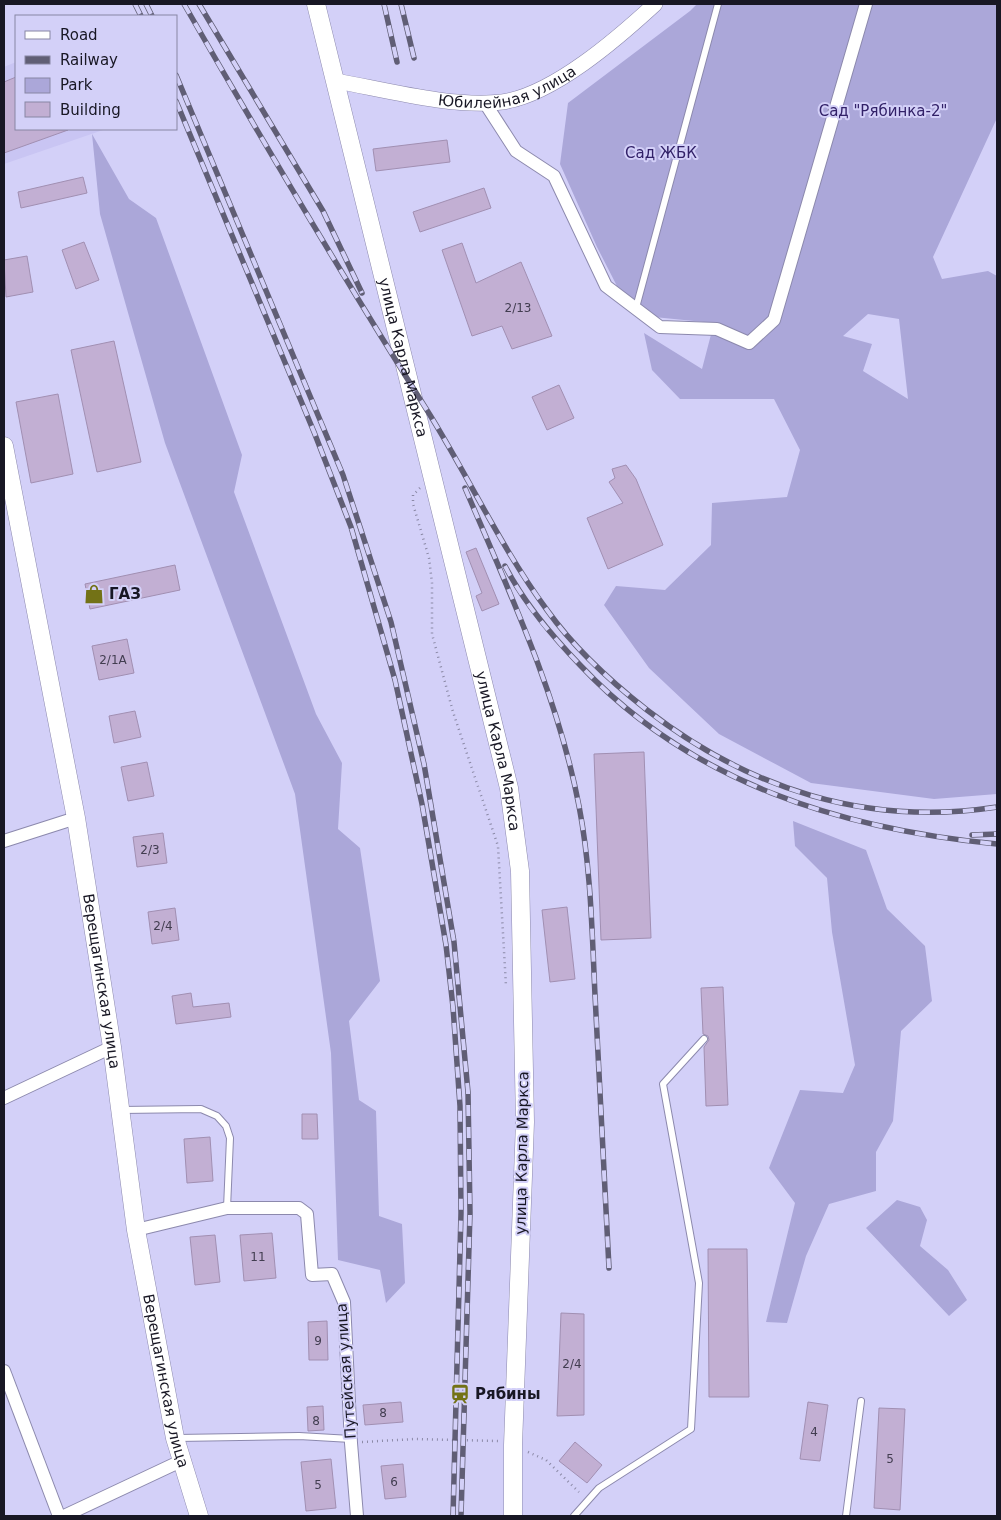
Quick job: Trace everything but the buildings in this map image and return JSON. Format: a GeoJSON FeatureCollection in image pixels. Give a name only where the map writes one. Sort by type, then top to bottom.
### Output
{"type":"FeatureCollection","features":[{"type":"Feature","properties":{"kind":"main road","name":"улица Карла Маркса"},"geometry":{"type":"LineString","coordinates":[[316,4],[509,788],[520,871],[525,1122],[505,1443],[513,1516]]}},
{"type":"Feature","properties":{"kind":"main road","name":"Верещагинская улица"},"geometry":{"type":"LineString","coordinates":[[4,446],[76,818],[112,1047],[136,1230],[181,1461],[199,1516]]}},
{"type":"Feature","properties":{"kind":"street","name":"Юбилейная улица"},"geometry":{"type":"LineString","coordinates":[[336,81],[440,99],[485,103],[522,97],[558,79],[616,39],[655,4]]}},
{"type":"Feature","properties":{"kind":"street"},"geometry":{"type":"LineString","coordinates":[[485,103],[516,151],[554,176],[606,286],[660,328],[717,330],[749,343],[774,320],[866,4]]}},
{"type":"Feature","properties":{"kind":"street"},"geometry":{"type":"LineString","coordinates":[[4,841],[76,818]]}},
{"type":"Feature","properties":{"kind":"street"},"geometry":{"type":"LineString","coordinates":[[4,1098],[112,1047]]}},
{"type":"Feature","properties":{"kind":"street","name":"Путейская улица"},"geometry":{"type":"LineString","coordinates":[[136,1230],[227,1208],[299,1208],[307,1214],[312,1275],[332,1274],[344,1302],[357,1516]]}},
{"type":"Feature","properties":{"kind":"street"},"geometry":{"type":"LineString","coordinates":[[4,1371],[59,1516]]}},
{"type":"Feature","properties":{"kind":"street"},"geometry":{"type":"LineString","coordinates":[[64,1516],[181,1461]]}},
{"type":"Feature","properties":{"kind":"lane"},"geometry":{"type":"LineString","coordinates":[[637,304],[718,4]]}},
{"type":"Feature","properties":{"kind":"lane"},"geometry":{"type":"LineString","coordinates":[[574,1516],[599,1488],[691,1430],[699,1283],[663,1084],[704,1039]]}},
{"type":"Feature","properties":{"kind":"lane"},"geometry":{"type":"LineString","coordinates":[[119,1110],[201,1109],[217,1116],[226,1126],[230,1138],[227,1208]]}},
{"type":"Feature","properties":{"kind":"lane"},"geometry":{"type":"LineString","coordinates":[[846,1516],[861,1400]]}},
{"type":"Feature","properties":{"kind":"lane"},"geometry":{"type":"LineString","coordinates":[[176,1438],[299,1436],[351,1441]]}},
{"type":"Feature","properties":{"kind":"path"},"geometry":{"type":"LineString","coordinates":[[434,486],[416,490],[412,495],[413,504],[429,558],[432,583],[432,634],[453,712],[498,846],[506,992]]}},
{"type":"Feature","properties":{"kind":"path"},"geometry":{"type":"LineString","coordinates":[[499,1432],[505,1443]]}},
{"type":"Feature","properties":{"kind":"path"},"geometry":{"type":"LineString","coordinates":[[351,1441],[423,1439],[505,1443],[546,1460],[579,1492]]}},
{"type":"Feature","properties":{"kind":"shaded area"},"geometry":{"type":"Polygon","coordinates":[[[15,62],[15,130],[103,130],[4,164],[4,67],[15,62]]]}},
{"type":"Feature","properties":{"kind":"green space"},"geometry":{"type":"Polygon","coordinates":[[[697,4],[997,4],[997,118],[933,257],[942,279],[988,271],[997,276],[997,794],[934,799],[811,783],[719,734],[649,668],[604,605],[616,586],[665,590],[711,545],[712,503],[787,497],[800,450],[774,399],[680,399],[652,370],[644,333],[702,369],[714,323],[654,317],[619,290],[597,247],[560,164],[568,103],[697,4]],[[868,314],[843,336],[872,344],[863,371],[908,399],[899,319],[868,314]]]}},
{"type":"Feature","properties":{"kind":"green space"},"geometry":{"type":"Polygon","coordinates":[[[92,134],[129,199],[156,218],[242,455],[234,492],[316,714],[342,763],[338,829],[360,848],[380,981],[349,1021],[359,1100],[376,1111],[379,1216],[402,1224],[405,1283],[386,1303],[380,1270],[338,1260],[331,1053],[295,794],[165,443],[100,214],[92,134]]]}},
{"type":"Feature","properties":{"kind":"green space"},"geometry":{"type":"Polygon","coordinates":[[[793,821],[866,850],[887,909],[925,946],[932,1001],[901,1031],[893,1121],[876,1152],[876,1191],[829,1204],[806,1256],[787,1323],[766,1322],[795,1203],[769,1168],[800,1090],[843,1093],[855,1065],[832,932],[827,878],[795,846],[793,821]]]}},
{"type":"Feature","properties":{"kind":"green space"},"geometry":{"type":"Polygon","coordinates":[[[897,1200],[920,1207],[927,1220],[920,1246],[948,1270],[967,1300],[949,1316],[866,1228],[897,1200]]]}},
{"type":"Feature","properties":{"kind":"railway"},"geometry":{"type":"LineString","coordinates":[[135,4],[140,15]]}},
{"type":"Feature","properties":{"kind":"railway"},"geometry":{"type":"LineString","coordinates":[[146,4],[152,15]]}},
{"type":"Feature","properties":{"kind":"railway"},"geometry":{"type":"LineString","coordinates":[[184,4],[305,211],[445,440],[515,563],[569,638],[606,676],[647,710],[686,738],[726,761],[768,781],[812,796],[856,806],[902,811],[949,812],[997,807]]}},
{"type":"Feature","properties":{"kind":"railway"},"geometry":{"type":"LineString","coordinates":[[199,4],[323,211],[362,293]]}},
{"type":"Feature","properties":{"kind":"railway"},"geometry":{"type":"LineString","coordinates":[[384,4],[397,62]]}},
{"type":"Feature","properties":{"kind":"railway"},"geometry":{"type":"LineString","coordinates":[[401,4],[414,58]]}},
{"type":"Feature","properties":{"kind":"railway"},"geometry":{"type":"LineString","coordinates":[[178,80],[343,475],[391,622],[424,764],[454,942],[468,1092],[470,1213],[461,1516]]}},
{"type":"Feature","properties":{"kind":"railway"},"geometry":{"type":"LineString","coordinates":[[178,106],[314,432],[351,527],[395,680],[422,804],[446,945],[453,1007],[460,1106],[461,1213],[453,1516]]}},
{"type":"Feature","properties":{"kind":"railway"},"geometry":{"type":"LineString","coordinates":[[465,488],[531,644],[559,724],[579,806],[590,900],[609,1268]]}},
{"type":"Feature","properties":{"kind":"railway"},"geometry":{"type":"LineString","coordinates":[[505,566],[521,593],[559,642],[623,706],[669,740],[719,769],[771,793],[825,812],[881,826],[939,837],[997,844]]}},
{"type":"Feature","properties":{"kind":"railway"},"geometry":{"type":"LineString","coordinates":[[972,835],[997,834]]}},
{"type":"Feature","properties":{"kind":"place","name":"ГАЗ"},"geometry":{"type":"Point","coordinates":[94,594]}},
{"type":"Feature","properties":{"kind":"place","name":"Рябины"},"geometry":{"type":"Point","coordinates":[460,1394]}},
{"type":"Feature","properties":{"kind":"park label","name":"Сад \"Рябинка-2\""},"geometry":{"type":"Point","coordinates":[883,111]}},
{"type":"Feature","properties":{"kind":"park label","name":"Сад ЖБК"},"geometry":{"type":"Point","coordinates":[661,153]}}]}
